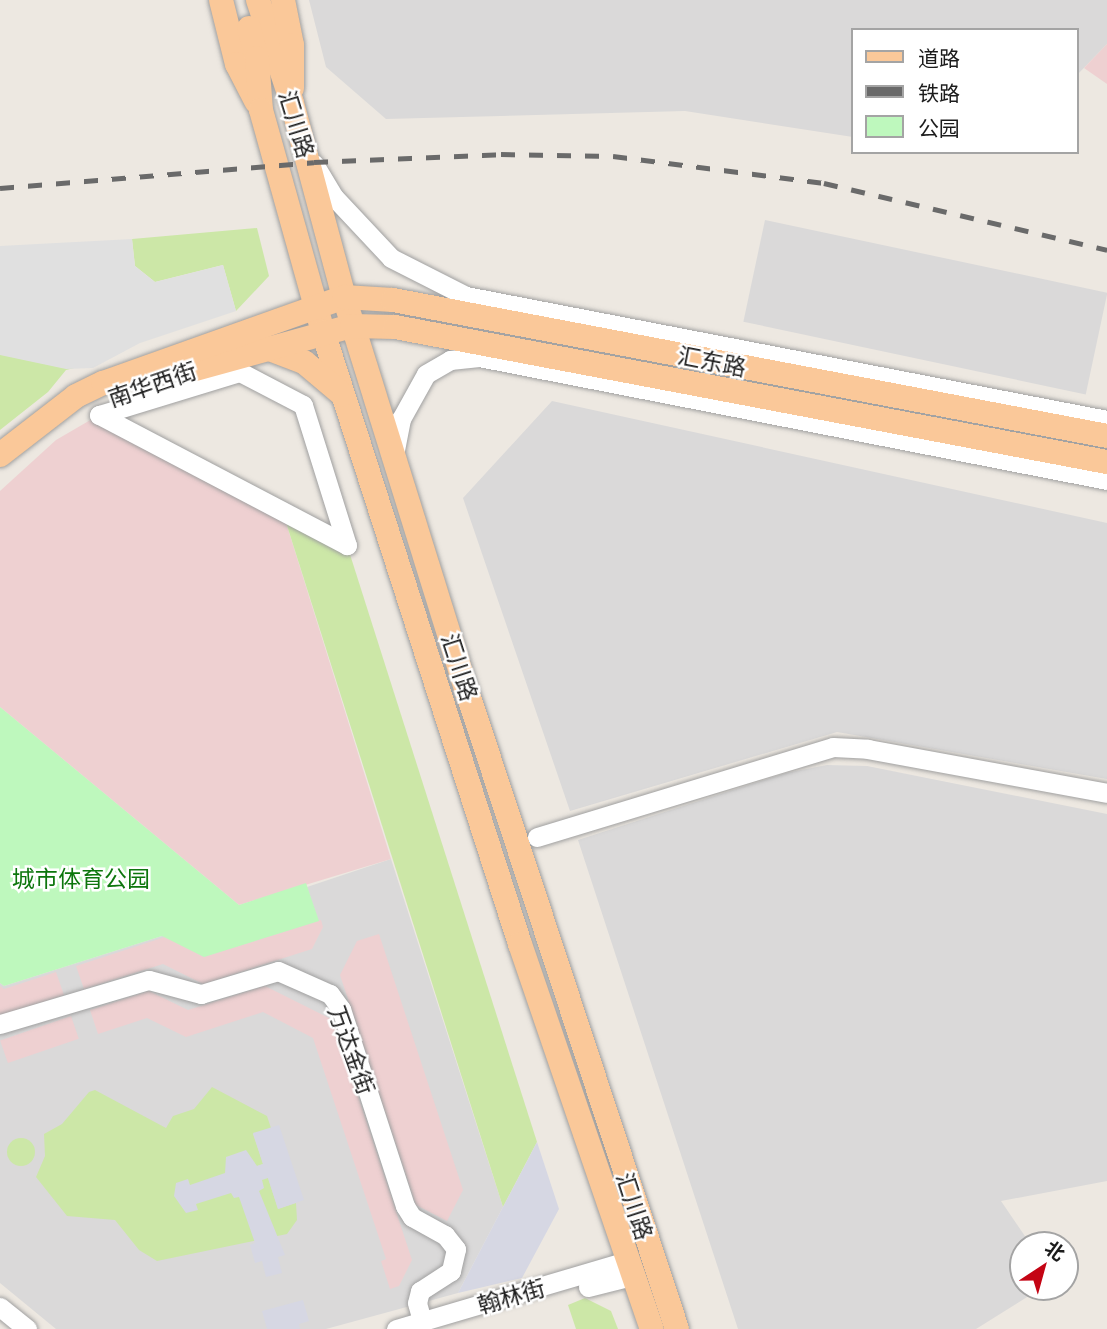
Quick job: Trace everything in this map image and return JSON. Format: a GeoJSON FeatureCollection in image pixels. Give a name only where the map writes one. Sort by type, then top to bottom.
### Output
{"type":"FeatureCollection","features":[{"type":"Feature","properties":{"kind":"main road"},"geometry":{"type":"LineString","coordinates":[[220,0],[237,64],[261,110]]}},
{"type":"Feature","properties":{"kind":"main road","name":"汇川路"},"geometry":{"type":"LineString","coordinates":[[242,0],[257,58],[261,110],[323,332],[629,1269],[652,1329]]}},
{"type":"Feature","properties":{"kind":"main road","name":"汇川路"},"geometry":{"type":"LineString","coordinates":[[258,0],[292,103],[352,326],[677,1329]]}},
{"type":"Feature","properties":{"kind":"main road"},"geometry":{"type":"LineString","coordinates":[[283,0],[292,45],[292,103]]}},
{"type":"Feature","properties":{"kind":"main road","name":"汇东路"},"geometry":{"type":"LineString","coordinates":[[0,455],[25,432],[94,387],[187,356],[316,304],[344,297],[393,300],[1107,436]]}},
{"type":"Feature","properties":{"kind":"main road","name":"汇东路"},"geometry":{"type":"LineString","coordinates":[[323,332],[352,326],[454,337],[1107,462]]}},
{"type":"Feature","properties":{"kind":"main road","name":"南华西街"},"geometry":{"type":"LineString","coordinates":[[0,474],[34,443],[84,409],[183,372],[323,332]]}},
{"type":"Feature","properties":{"kind":"main road"},"geometry":{"type":"LineString","coordinates":[[267,348],[304,362],[344,396]]}},
{"type":"Feature","properties":{"kind":"street"},"geometry":{"type":"LineString","coordinates":[[305,150],[334,197],[391,258],[430,282],[467,296],[1107,420]]}},
{"type":"Feature","properties":{"kind":"street"},"geometry":{"type":"LineString","coordinates":[[394,456],[401,419],[426,374],[450,360],[479,358],[1107,480]]}},
{"type":"Feature","properties":{"kind":"street"},"geometry":{"type":"LineString","coordinates":[[240,372],[303,405],[347,545],[99,415],[240,372]]}},
{"type":"Feature","properties":{"kind":"street"},"geometry":{"type":"LineString","coordinates":[[537,837],[833,747],[868,749],[1107,793]]}},
{"type":"Feature","properties":{"kind":"street","name":"万达金街"},"geometry":{"type":"LineString","coordinates":[[0,1024],[149,980],[201,994],[278,971],[330,994],[341,1009],[405,1206],[412,1217],[445,1235],[457,1249],[451,1271],[420,1291],[417,1303],[430,1325]]}},
{"type":"Feature","properties":{"kind":"street","name":"翰林街"},"geometry":{"type":"LineString","coordinates":[[396,1329],[430,1325],[629,1269]]}},
{"type":"Feature","properties":{"kind":"street"},"geometry":{"type":"LineString","coordinates":[[0,1307],[27,1329]]}},
{"type":"Feature","properties":{"kind":"shaded area"},"geometry":{"type":"Polygon","coordinates":[[[309,0],[1107,0],[1107,44],[1079,73],[1079,28],[852,28],[852,137],[685,111],[386,119],[326,67],[309,0]]]}},
{"type":"Feature","properties":{"kind":"shaded area"},"geometry":{"type":"Polygon","coordinates":[[[1107,44],[1107,84],[1084,68],[1107,44]]]}},
{"type":"Feature","properties":{"kind":"shaded area"},"geometry":{"type":"Polygon","coordinates":[[[765,220],[1107,293],[1086,394],[743,322],[765,220]]]}},
{"type":"Feature","properties":{"kind":"shaded area"},"geometry":{"type":"Polygon","coordinates":[[[132,239],[135,266],[155,282],[223,265],[236,311],[140,343],[93,368],[66,369],[0,355],[0,246],[132,239]]]}},
{"type":"Feature","properties":{"kind":"shaded area"},"geometry":{"type":"Polygon","coordinates":[[[552,401],[1107,523],[1107,779],[837,732],[570,811],[463,498],[552,401]]]}},
{"type":"Feature","properties":{"kind":"shaded area"},"geometry":{"type":"Polygon","coordinates":[[[99,415],[283,513],[391,859],[239,905],[0,707],[0,491],[56,440],[99,415]]]}},
{"type":"Feature","properties":{"kind":"shaded area"},"geometry":{"type":"Polygon","coordinates":[[[827,765],[867,766],[1107,814],[1107,1181],[1001,1201],[1021,1231],[1009,1231],[1009,1301],[1021,1301],[976,1329],[738,1329],[578,840],[786,773],[827,765]]]}},
{"type":"Feature","properties":{"kind":"shaded area"},"geometry":{"type":"Polygon","coordinates":[[[391,859],[503,1207],[458,1293],[326,1329],[56,1329],[0,1283],[0,983],[4,986],[162,936],[318,920],[307,887],[391,859]]]}},
{"type":"Feature","properties":{"kind":"shaded area"},"geometry":{"type":"Polygon","coordinates":[[[321,920],[323,927],[312,949],[203,984],[163,964],[84,989],[76,966],[165,937],[204,957],[321,920]]]}},
{"type":"Feature","properties":{"kind":"shaded area"},"geometry":{"type":"Polygon","coordinates":[[[379,934],[463,1190],[447,1221],[416,1205],[340,975],[357,941],[379,934]]]}},
{"type":"Feature","properties":{"kind":"shaded area"},"geometry":{"type":"Polygon","coordinates":[[[56,972],[64,995],[0,1016],[0,986],[4,989],[56,972]]]}},
{"type":"Feature","properties":{"kind":"shaded area"},"geometry":{"type":"Polygon","coordinates":[[[265,986],[333,1020],[412,1260],[399,1286],[390,1289],[381,1261],[386,1259],[313,1038],[263,1012],[186,1037],[147,1018],[98,1034],[90,1010],[149,991],[188,1010],[265,986]]]}},
{"type":"Feature","properties":{"kind":"shaded area"},"geometry":{"type":"Polygon","coordinates":[[[71,1016],[79,1039],[8,1063],[0,1040],[71,1016]]]}},
{"type":"Feature","properties":{"kind":"shaded area"},"geometry":{"type":"Polygon","coordinates":[[[279,1125],[304,1200],[278,1209],[268,1178],[262,1180],[264,1188],[259,1191],[285,1255],[278,1257],[282,1273],[266,1277],[262,1261],[255,1263],[250,1245],[255,1243],[239,1197],[234,1198],[231,1193],[196,1204],[198,1210],[186,1213],[174,1196],[176,1183],[188,1179],[190,1185],[225,1173],[226,1157],[246,1150],[257,1166],[263,1164],[253,1133],[279,1125]]]}},
{"type":"Feature","properties":{"kind":"shaded area"},"geometry":{"type":"Polygon","coordinates":[[[537,1142],[559,1209],[522,1278],[458,1293],[537,1142]]]}},
{"type":"Feature","properties":{"kind":"shaded area"},"geometry":{"type":"Polygon","coordinates":[[[303,1300],[309,1321],[299,1324],[300,1329],[267,1329],[262,1311],[303,1300]]]}},
{"type":"Feature","properties":{"kind":"green space"},"geometry":{"type":"Polygon","coordinates":[[[257,228],[269,276],[236,311],[223,265],[155,282],[135,266],[132,239],[257,228]]]}},
{"type":"Feature","properties":{"kind":"green space"},"geometry":{"type":"Polygon","coordinates":[[[0,348],[74,368],[66,370],[48,392],[0,430],[0,348]]]}},
{"type":"Feature","properties":{"kind":"green space"},"geometry":{"type":"Polygon","coordinates":[[[283,513],[347,545],[537,1142],[503,1207],[283,513]]]}},
{"type":"Feature","properties":{"kind":"green space","name":"城市体育公园"},"geometry":{"type":"Polygon","coordinates":[[[0,707],[239,905],[306,883],[319,921],[204,957],[162,936],[4,986],[0,983],[0,707]]]}},
{"type":"Feature","properties":{"kind":"green space"},"geometry":{"type":"Polygon","coordinates":[[[212,1087],[267,1116],[271,1128],[253,1134],[263,1164],[257,1166],[268,1178],[278,1209],[296,1203],[297,1220],[287,1234],[157,1261],[139,1250],[115,1220],[67,1216],[36,1177],[45,1156],[44,1134],[62,1124],[89,1092],[95,1090],[166,1128],[173,1116],[194,1109],[212,1087]]]}},
{"type":"Feature","properties":{"kind":"green space"},"geometry":{"type":"Polygon","coordinates":[[[21,1138],[31,1142],[35,1152],[31,1162],[21,1166],[11,1162],[7,1152],[11,1142],[21,1138]]]}},
{"type":"Feature","properties":{"kind":"green space"},"geometry":{"type":"Polygon","coordinates":[[[585,1298],[611,1311],[618,1329],[576,1329],[568,1305],[585,1298]]]}},
{"type":"Feature","properties":{"kind":"railway"},"geometry":{"type":"LineString","coordinates":[[0,188],[314,162],[501,154],[613,156],[824,183],[1107,250]]}}]}
